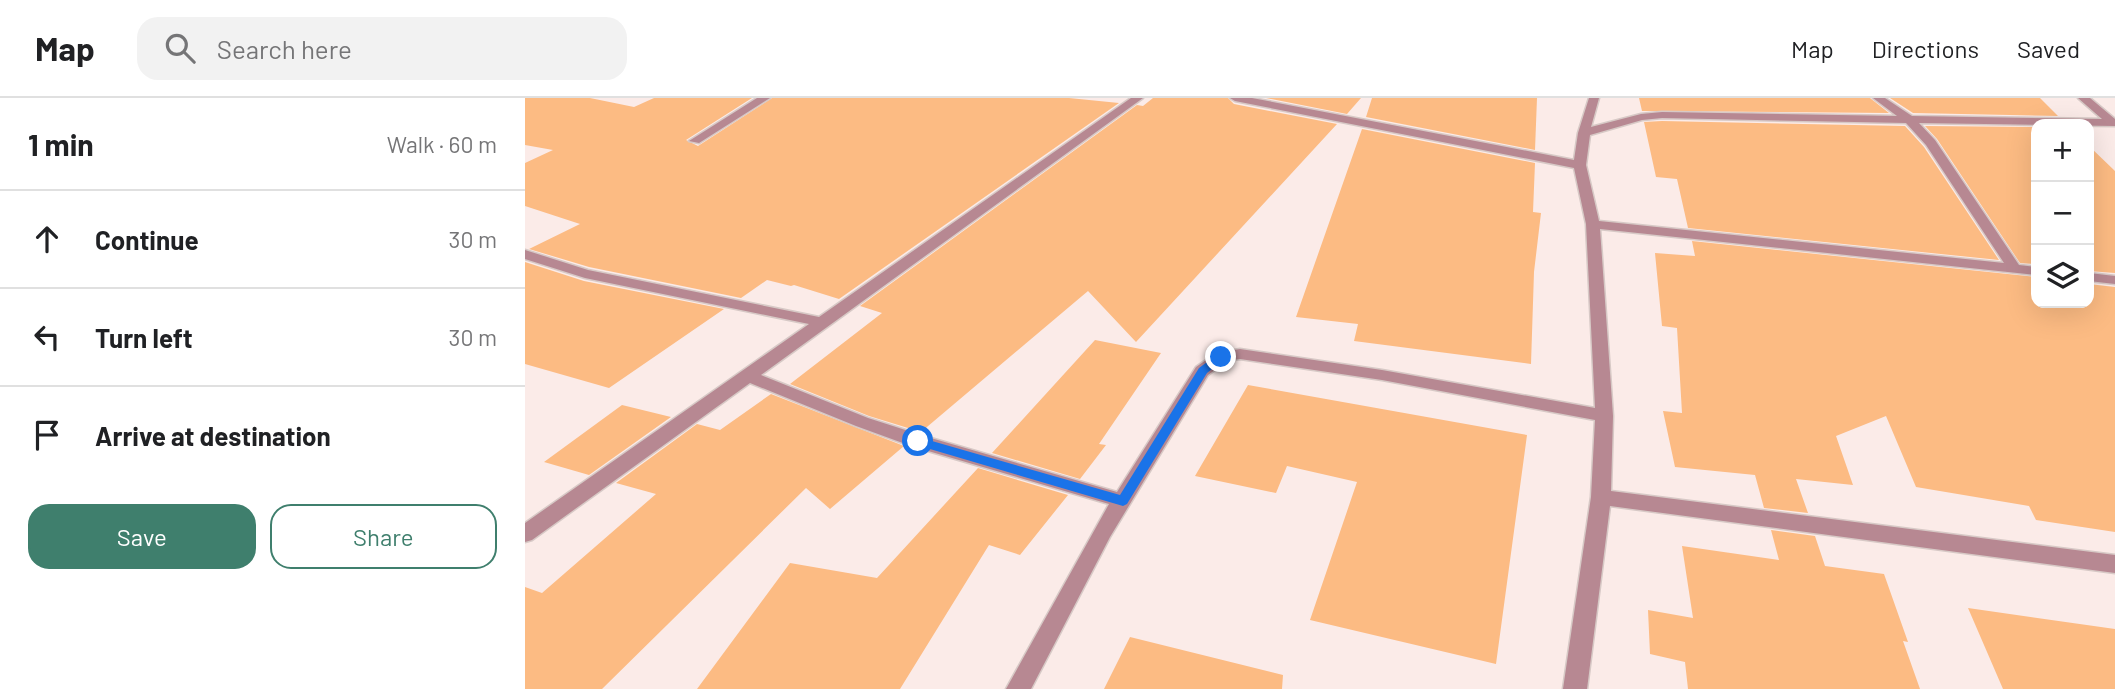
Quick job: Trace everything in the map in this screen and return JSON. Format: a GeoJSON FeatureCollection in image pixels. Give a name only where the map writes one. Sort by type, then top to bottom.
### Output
{"type":"FeatureCollection","features":[{"type":"Feature","properties":{"kind":"street"},"geometry":{"type":"LineString","coordinates":[[695,141],[765,98]]}},
{"type":"Feature","properties":{"kind":"street"},"geometry":{"type":"LineString","coordinates":[[525,534],[1138,98]]}},
{"type":"Feature","properties":{"kind":"street"},"geometry":{"type":"LineString","coordinates":[[1235,98],[1580,165]]}},
{"type":"Feature","properties":{"kind":"street"},"geometry":{"type":"LineString","coordinates":[[1575,689],[1601,497],[1604,415],[1593,224],[1580,165],[1584,133],[1594,98]]}},
{"type":"Feature","properties":{"kind":"street"},"geometry":{"type":"LineString","coordinates":[[1878,98],[1909,119],[1931,143],[2014,268]]}},
{"type":"Feature","properties":{"kind":"street"},"geometry":{"type":"LineString","coordinates":[[2083,98],[2113,122]]}},
{"type":"Feature","properties":{"kind":"street"},"geometry":{"type":"LineString","coordinates":[[1584,133],[1640,117],[1662,115],[2113,122]]}},
{"type":"Feature","properties":{"kind":"street"},"geometry":{"type":"LineString","coordinates":[[1593,224],[2031,270]]}},
{"type":"Feature","properties":{"kind":"street"},"geometry":{"type":"LineString","coordinates":[[525,254],[586,274],[821,323]]}},
{"type":"Feature","properties":{"kind":"street"},"geometry":{"type":"LineString","coordinates":[[2094,278],[2115,280]]}},
{"type":"Feature","properties":{"kind":"street"},"geometry":{"type":"LineString","coordinates":[[1019,689],[1102,532],[1202,371],[1221,357],[1240,354],[1382,375],[1604,415]]}},
{"type":"Feature","properties":{"kind":"street"},"geometry":{"type":"LineString","coordinates":[[747,375],[862,422],[918,441],[1123,501]]}},
{"type":"Feature","properties":{"kind":"street"},"geometry":{"type":"LineString","coordinates":[[1601,497],[2115,564]]}},
{"type":"Feature","properties":{"kind":"building"},"geometry":{"type":"Polygon","coordinates":[[[525,98],[590,98],[634,107],[654,98],[752,98],[686,140],[698,146],[772,98],[1069,98],[1119,103],[839,299],[767,280],[741,298],[589,267],[529,249],[580,224],[525,206],[525,163],[553,150],[525,145],[525,98]]]}},
{"type":"Feature","properties":{"kind":"building"},"geometry":{"type":"Polygon","coordinates":[[[1153,98],[1228,98],[1234,104],[1337,124],[1136,342],[1088,291],[921,432],[869,416],[790,384],[882,313],[860,306],[1137,105],[1143,106],[1153,98]]]}},
{"type":"Feature","properties":{"kind":"building"},"geometry":{"type":"Polygon","coordinates":[[[1266,98],[1361,98],[1347,114],[1266,98]]]}},
{"type":"Feature","properties":{"kind":"building"},"geometry":{"type":"Polygon","coordinates":[[[1372,98],[1537,98],[1535,150],[1366,117],[1372,98]]]}},
{"type":"Feature","properties":{"kind":"building"},"geometry":{"type":"Polygon","coordinates":[[[1639,98],[1870,98],[1889,113],[1642,111],[1639,98]]]}},
{"type":"Feature","properties":{"kind":"building"},"geometry":{"type":"Polygon","coordinates":[[[1890,98],[2040,98],[2058,116],[1913,113],[1890,98]]]}},
{"type":"Feature","properties":{"kind":"building"},"geometry":{"type":"Polygon","coordinates":[[[1644,122],[1905,126],[1924,147],[1999,260],[1688,228],[1677,179],[1656,177],[1644,122]]]}},
{"type":"Feature","properties":{"kind":"building"},"geometry":{"type":"Polygon","coordinates":[[[1925,126],[2031,127],[2031,264],[2020,263],[1937,139],[1925,126]]]}},
{"type":"Feature","properties":{"kind":"building"},"geometry":{"type":"Polygon","coordinates":[[[1362,129],[1535,163],[1533,212],[1541,213],[1534,272],[1531,364],[1354,341],[1358,324],[1296,317],[1362,129]]]}},
{"type":"Feature","properties":{"kind":"building"},"geometry":{"type":"Polygon","coordinates":[[[2094,151],[2115,171],[2115,273],[2094,271],[2094,151]]]}},
{"type":"Feature","properties":{"kind":"building"},"geometry":{"type":"Polygon","coordinates":[[[1692,241],[2031,276],[2031,308],[2094,308],[2094,285],[2115,287],[2115,532],[2036,520],[2029,506],[1916,487],[1886,416],[1836,436],[1853,485],[1796,479],[1808,513],[1764,508],[1755,475],[1675,467],[1663,411],[1682,413],[1677,328],[1662,326],[1655,253],[1695,256],[1692,241]]]}},
{"type":"Feature","properties":{"kind":"building"},"geometry":{"type":"Polygon","coordinates":[[[525,262],[584,281],[724,309],[609,388],[525,364],[525,262]]]}},
{"type":"Feature","properties":{"kind":"building"},"geometry":{"type":"Polygon","coordinates":[[[1095,340],[1161,353],[1099,444],[1106,445],[1080,479],[992,453],[1095,340]]]}},
{"type":"Feature","properties":{"kind":"building"},"geometry":{"type":"Polygon","coordinates":[[[1248,385],[1527,435],[1496,664],[1310,620],[1357,482],[1287,466],[1276,493],[1195,476],[1248,385]]]}},
{"type":"Feature","properties":{"kind":"building"},"geometry":{"type":"Polygon","coordinates":[[[771,394],[904,446],[830,509],[806,488],[602,689],[525,689],[525,587],[542,593],[656,494],[616,483],[697,424],[720,430],[771,394]]]}},
{"type":"Feature","properties":{"kind":"building"},"geometry":{"type":"Polygon","coordinates":[[[622,405],[671,417],[589,475],[544,462],[622,405]]]}},
{"type":"Feature","properties":{"kind":"building"},"geometry":{"type":"Polygon","coordinates":[[[978,468],[1068,495],[1020,555],[989,545],[900,689],[697,689],[790,563],[877,578],[978,468]]]}},
{"type":"Feature","properties":{"kind":"building"},"geometry":{"type":"Polygon","coordinates":[[[1771,530],[1815,536],[1825,566],[1884,574],[1908,642],[1903,641],[1920,689],[1688,689],[1685,662],[1650,654],[1648,610],[1693,618],[1682,546],[1779,560],[1771,530]]]}},
{"type":"Feature","properties":{"kind":"building"},"geometry":{"type":"Polygon","coordinates":[[[1968,608],[2115,629],[2115,689],[2003,689],[1968,608]]]}},
{"type":"Feature","properties":{"kind":"building"},"geometry":{"type":"Polygon","coordinates":[[[1130,637],[1283,675],[1282,689],[1104,689],[1130,637]]]}},
{"type":"Feature","properties":{"kind":"route"},"geometry":{"type":"LineString","coordinates":[[918,441],[1123,501],[1202,371],[1221,357]]}}]}
